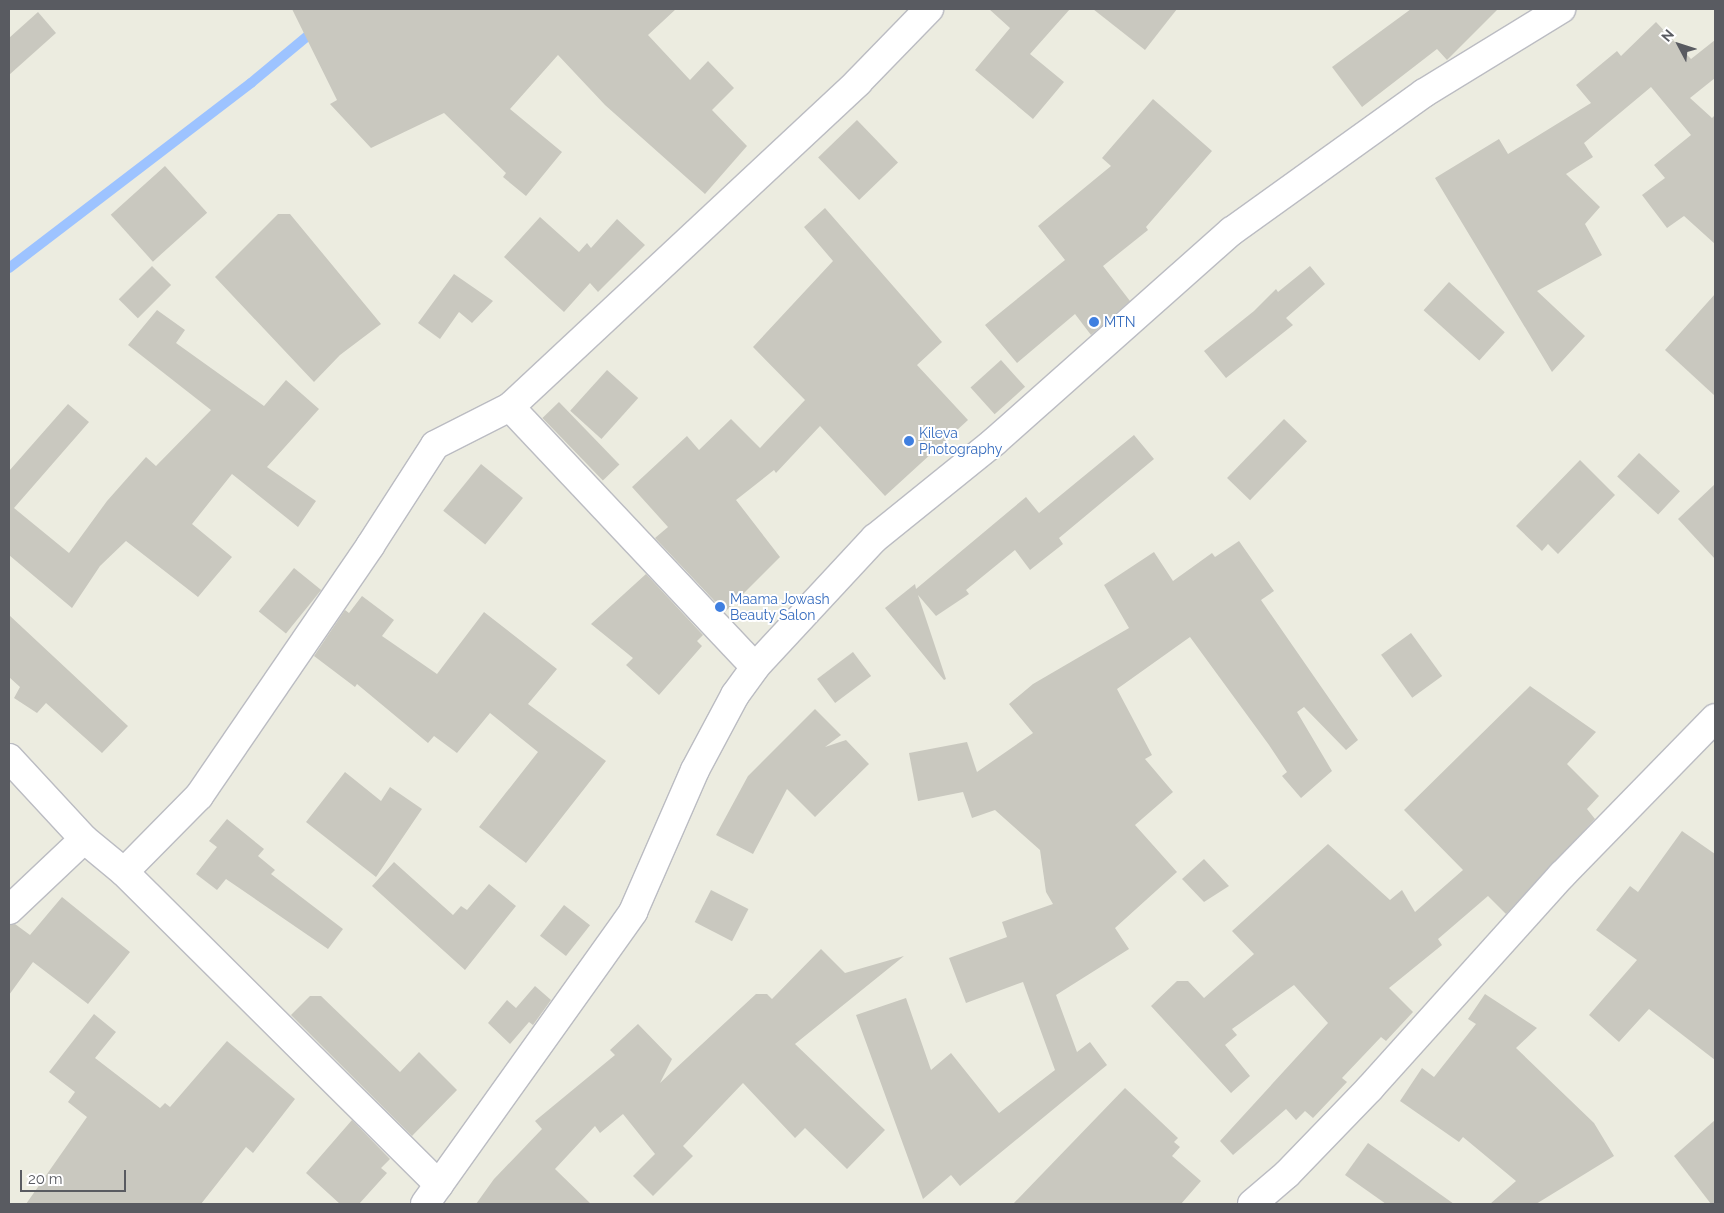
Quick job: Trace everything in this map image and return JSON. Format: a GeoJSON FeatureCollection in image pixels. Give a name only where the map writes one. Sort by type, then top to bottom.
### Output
{"type":"FeatureCollection","features":[{"type":"Feature","properties":{"kind":"street"},"geometry":{"type":"LineString","coordinates":[[124,872],[199,796],[370,546],[435,445],[510,407],[858,82],[929,9]]}},
{"type":"Feature","properties":{"kind":"street"},"geometry":{"type":"LineString","coordinates":[[9,758],[84,838],[124,872],[432,1195],[632,912],[695,770],[735,695],[755,667],[875,538],[994,442],[1232,231],[1424,93],[1560,9]]}},
{"type":"Feature","properties":{"kind":"street"},"geometry":{"type":"LineString","coordinates":[[510,407],[755,667]]}},
{"type":"Feature","properties":{"kind":"street"},"geometry":{"type":"LineString","coordinates":[[1252,1204],[1287,1174],[1370,1088],[1562,875],[1715,718]]}},
{"type":"Feature","properties":{"kind":"street"},"geometry":{"type":"LineString","coordinates":[[9,910],[84,838]]}},
{"type":"Feature","properties":{"kind":"building"},"geometry":{"type":"Polygon","coordinates":[[[292,9],[676,9],[648,35],[690,80],[708,61],[734,88],[712,110],[747,146],[705,194],[605,105],[558,55],[510,109],[562,152],[526,196],[503,177],[506,173],[444,113],[371,148],[330,104],[337,100],[292,9]]]}},
{"type":"Feature","properties":{"kind":"building"},"geometry":{"type":"Polygon","coordinates":[[[989,9],[1070,9],[1030,54],[1064,82],[1033,119],[975,70],[1010,28],[989,9]]]}},
{"type":"Feature","properties":{"kind":"building"},"geometry":{"type":"Polygon","coordinates":[[[1093,9],[1177,9],[1145,50],[1093,9]]]}},
{"type":"Feature","properties":{"kind":"building"},"geometry":{"type":"Polygon","coordinates":[[[1411,9],[1498,9],[1447,60],[1437,49],[1362,107],[1332,67],[1411,9]]]}},
{"type":"Feature","properties":{"kind":"building"},"geometry":{"type":"Polygon","coordinates":[[[38,12],[56,33],[9,75],[9,38],[38,12]]]}},
{"type":"Feature","properties":{"kind":"building"},"geometry":{"type":"Polygon","coordinates":[[[1656,22],[1691,59],[1715,40],[1715,78],[1690,98],[1712,118],[1715,115],[1715,244],[1684,216],[1667,228],[1642,195],[1665,178],[1654,165],[1691,135],[1651,87],[1584,143],[1593,157],[1566,174],[1600,207],[1585,224],[1602,255],[1537,291],[1585,336],[1552,372],[1435,178],[1499,139],[1508,154],[1591,103],[1576,85],[1617,51],[1621,56],[1656,22]]]}},
{"type":"Feature","properties":{"kind":"building"},"geometry":{"type":"Polygon","coordinates":[[[1153,99],[1212,151],[1146,227],[1148,230],[1103,266],[1130,301],[1091,335],[1075,314],[1017,363],[985,325],[1065,260],[1038,226],[1111,166],[1102,158],[1153,99]]]}},
{"type":"Feature","properties":{"kind":"building"},"geometry":{"type":"Polygon","coordinates":[[[857,120],[898,162],[859,200],[818,158],[857,120]]]}},
{"type":"Feature","properties":{"kind":"building"},"geometry":{"type":"Polygon","coordinates":[[[165,166],[207,213],[153,262],[111,215],[165,166]]]}},
{"type":"Feature","properties":{"kind":"building"},"geometry":{"type":"Polygon","coordinates":[[[825,208],[942,342],[917,365],[968,420],[885,496],[820,426],[776,473],[774,470],[736,500],[780,557],[725,612],[655,538],[668,527],[632,487],[687,436],[699,450],[731,419],[760,448],[805,400],[753,347],[833,261],[804,227],[825,208]]]}},
{"type":"Feature","properties":{"kind":"building"},"geometry":{"type":"Polygon","coordinates":[[[278,214],[290,214],[381,324],[340,355],[314,382],[215,277],[278,214]]]}},
{"type":"Feature","properties":{"kind":"building"},"geometry":{"type":"Polygon","coordinates":[[[540,217],[579,252],[587,243],[591,248],[617,219],[645,245],[598,292],[590,283],[564,312],[504,257],[540,217]]]}},
{"type":"Feature","properties":{"kind":"building"},"geometry":{"type":"Polygon","coordinates":[[[152,266],[171,285],[138,318],[119,299],[152,266]]]}},
{"type":"Feature","properties":{"kind":"building"},"geometry":{"type":"Polygon","coordinates":[[[1310,266],[1325,284],[1286,318],[1293,325],[1226,378],[1204,351],[1254,311],[1276,289],[1278,292],[1310,266]]]}},
{"type":"Feature","properties":{"kind":"building"},"geometry":{"type":"Polygon","coordinates":[[[454,274],[493,301],[472,323],[459,312],[440,339],[418,323],[454,274]]]}},
{"type":"Feature","properties":{"kind":"building"},"geometry":{"type":"Polygon","coordinates":[[[1449,282],[1505,332],[1479,360],[1424,310],[1449,282]]]}},
{"type":"Feature","properties":{"kind":"building"},"geometry":{"type":"Polygon","coordinates":[[[1715,294],[1715,396],[1665,350],[1715,294]]]}},
{"type":"Feature","properties":{"kind":"building"},"geometry":{"type":"Polygon","coordinates":[[[157,310],[185,330],[176,343],[264,406],[286,380],[319,409],[267,467],[316,501],[298,527],[232,474],[192,524],[232,557],[198,597],[126,541],[100,566],[72,608],[9,555],[9,471],[68,404],[89,422],[14,508],[69,553],[107,501],[146,457],[156,466],[211,410],[128,345],[157,310]]]}},
{"type":"Feature","properties":{"kind":"building"},"geometry":{"type":"Polygon","coordinates":[[[1001,360],[1025,387],[995,414],[971,387],[1001,360]]]}},
{"type":"Feature","properties":{"kind":"building"},"geometry":{"type":"Polygon","coordinates":[[[607,370],[638,398],[601,439],[570,411],[607,370]]]}},
{"type":"Feature","properties":{"kind":"building"},"geometry":{"type":"Polygon","coordinates":[[[559,402],[619,465],[603,481],[542,418],[559,402]]]}},
{"type":"Feature","properties":{"kind":"building"},"geometry":{"type":"Polygon","coordinates":[[[1284,419],[1307,441],[1250,500],[1227,478],[1284,419]]]}},
{"type":"Feature","properties":{"kind":"building"},"geometry":{"type":"Polygon","coordinates":[[[1134,435],[1154,459],[1059,538],[1063,544],[1030,570],[1015,550],[966,590],[969,594],[936,616],[918,595],[946,679],[944,680],[885,608],[915,584],[916,589],[1026,497],[1039,513],[1134,435]]]}},
{"type":"Feature","properties":{"kind":"building"},"geometry":{"type":"Polygon","coordinates":[[[1639,453],[1680,491],[1658,515],[1617,476],[1639,453]]]}},
{"type":"Feature","properties":{"kind":"building"},"geometry":{"type":"Polygon","coordinates":[[[1580,460],[1615,495],[1558,554],[1548,544],[1542,551],[1516,526],[1580,460]]]}},
{"type":"Feature","properties":{"kind":"building"},"geometry":{"type":"Polygon","coordinates":[[[481,464],[523,498],[485,545],[443,511],[481,464]]]}},
{"type":"Feature","properties":{"kind":"building"},"geometry":{"type":"Polygon","coordinates":[[[1715,484],[1715,559],[1678,519],[1715,484]]]}},
{"type":"Feature","properties":{"kind":"building"},"geometry":{"type":"Polygon","coordinates":[[[1239,541],[1274,591],[1261,600],[1358,740],[1346,750],[1304,707],[1297,712],[1332,771],[1301,798],[1282,776],[1287,772],[1269,745],[1190,637],[1117,689],[1152,755],[1145,759],[1173,792],[1135,825],[1177,872],[1115,928],[1129,949],[1056,995],[1077,1052],[1090,1042],[1107,1065],[960,1186],[951,1175],[923,1199],[856,1015],[906,998],[931,1070],[951,1053],[999,1113],[1055,1070],[1023,982],[966,1003],[949,958],[1007,937],[1002,922],[1053,904],[1046,892],[1040,850],[995,810],[972,818],[963,792],[918,801],[909,753],[967,742],[977,772],[1033,733],[1009,704],[1033,684],[1129,628],[1104,585],[1154,552],[1173,581],[1212,553],[1215,557],[1239,541]]]}},
{"type":"Feature","properties":{"kind":"building"},"geometry":{"type":"Polygon","coordinates":[[[294,568],[321,590],[286,634],[259,612],[294,568]]]}},
{"type":"Feature","properties":{"kind":"building"},"geometry":{"type":"Polygon","coordinates":[[[646,574],[703,635],[697,641],[702,646],[659,695],[626,665],[633,658],[591,624],[646,574]]]}},
{"type":"Feature","properties":{"kind":"building"},"geometry":{"type":"Polygon","coordinates":[[[362,596],[394,620],[382,636],[437,674],[484,612],[557,669],[528,704],[606,761],[526,863],[479,827],[538,752],[490,713],[457,753],[434,736],[428,743],[357,684],[355,687],[314,656],[345,610],[349,613],[362,596]]]}},
{"type":"Feature","properties":{"kind":"building"},"geometry":{"type":"Polygon","coordinates":[[[9,615],[128,726],[102,753],[46,703],[37,713],[14,698],[20,687],[9,677],[9,615]]]}},
{"type":"Feature","properties":{"kind":"building"},"geometry":{"type":"Polygon","coordinates":[[[1411,633],[1442,676],[1412,698],[1381,655],[1411,633]]]}},
{"type":"Feature","properties":{"kind":"building"},"geometry":{"type":"Polygon","coordinates":[[[853,652],[871,676],[835,703],[817,679],[853,652]]]}},
{"type":"Feature","properties":{"kind":"building"},"geometry":{"type":"Polygon","coordinates":[[[1530,686],[1596,732],[1567,764],[1599,796],[1587,809],[1595,819],[1506,914],[1488,896],[1438,939],[1442,945],[1389,988],[1413,1012],[1386,1041],[1381,1037],[1342,1078],[1347,1082],[1313,1118],[1305,1111],[1296,1120],[1286,1109],[1233,1155],[1220,1141],[1328,1023],[1294,985],[1232,1029],[1237,1035],[1225,1045],[1250,1076],[1231,1093],[1151,1006],[1177,981],[1188,981],[1204,998],[1254,954],[1232,931],[1328,844],[1390,900],[1402,890],[1415,912],[1463,870],[1404,810],[1530,686]]]}},
{"type":"Feature","properties":{"kind":"building"},"geometry":{"type":"Polygon","coordinates":[[[815,709],[841,735],[825,747],[846,740],[869,764],[815,817],[787,789],[753,854],[716,835],[748,776],[815,709]]]}},
{"type":"Feature","properties":{"kind":"building"},"geometry":{"type":"Polygon","coordinates":[[[345,772],[381,801],[390,787],[422,809],[376,877],[306,822],[345,772]]]}},
{"type":"Feature","properties":{"kind":"building"},"geometry":{"type":"Polygon","coordinates":[[[227,819],[264,849],[258,856],[275,870],[271,874],[343,929],[328,949],[226,879],[217,890],[196,874],[217,847],[209,841],[227,819]]]}},
{"type":"Feature","properties":{"kind":"building"},"geometry":{"type":"Polygon","coordinates":[[[1682,831],[1715,854],[1715,1060],[1649,1009],[1619,1042],[1589,1015],[1637,960],[1596,930],[1630,886],[1638,892],[1682,831]]]}},
{"type":"Feature","properties":{"kind":"building"},"geometry":{"type":"Polygon","coordinates":[[[1204,859],[1229,886],[1204,902],[1182,879],[1204,859]]]}},
{"type":"Feature","properties":{"kind":"building"},"geometry":{"type":"Polygon","coordinates":[[[394,862],[453,915],[461,906],[467,910],[489,884],[516,906],[465,970],[372,886],[394,862]]]}},
{"type":"Feature","properties":{"kind":"building"},"geometry":{"type":"Polygon","coordinates":[[[711,890],[748,909],[732,941],[695,922],[711,890]]]}},
{"type":"Feature","properties":{"kind":"building"},"geometry":{"type":"Polygon","coordinates":[[[62,897],[130,952],[88,1004],[33,962],[9,995],[9,925],[15,924],[30,935],[62,897]]]}},
{"type":"Feature","properties":{"kind":"building"},"geometry":{"type":"Polygon","coordinates":[[[564,905],[590,925],[566,956],[540,936],[564,905]]]}},
{"type":"Feature","properties":{"kind":"building"},"geometry":{"type":"Polygon","coordinates":[[[821,949],[845,973],[904,956],[795,1044],[885,1130],[847,1169],[805,1128],[795,1138],[743,1083],[683,1146],[693,1156],[653,1196],[633,1176],[655,1154],[623,1114],[600,1133],[595,1126],[555,1169],[591,1204],[476,1204],[494,1179],[542,1129],[535,1121],[615,1055],[610,1050],[638,1024],[672,1059],[660,1083],[756,994],[767,994],[772,999],[821,949]]]}},
{"type":"Feature","properties":{"kind":"building"},"geometry":{"type":"Polygon","coordinates":[[[535,986],[551,1000],[533,1025],[529,1022],[510,1044],[488,1023],[507,1000],[516,1008],[535,986]]]}},
{"type":"Feature","properties":{"kind":"building"},"geometry":{"type":"Polygon","coordinates":[[[1485,994],[1537,1028],[1516,1048],[1594,1123],[1614,1156],[1536,1204],[1490,1204],[1516,1181],[1463,1137],[1459,1142],[1400,1101],[1422,1068],[1434,1077],[1476,1024],[1468,1019],[1485,994]]]}},
{"type":"Feature","properties":{"kind":"building"},"geometry":{"type":"Polygon","coordinates":[[[310,996],[321,996],[400,1072],[419,1052],[457,1090],[412,1136],[291,1015],[310,996]]]}},
{"type":"Feature","properties":{"kind":"building"},"geometry":{"type":"Polygon","coordinates":[[[94,1014],[116,1032],[95,1058],[160,1108],[165,1103],[170,1107],[227,1041],[295,1099],[253,1153],[246,1147],[201,1204],[26,1204],[87,1117],[68,1102],[75,1092],[49,1072],[94,1014]]]}},
{"type":"Feature","properties":{"kind":"building"},"geometry":{"type":"Polygon","coordinates":[[[1125,1088],[1178,1138],[1174,1142],[1180,1147],[1172,1156],[1201,1181],[1181,1204],[1013,1204],[1125,1088]]]}},
{"type":"Feature","properties":{"kind":"building"},"geometry":{"type":"Polygon","coordinates":[[[352,1120],[390,1159],[381,1168],[387,1173],[359,1204],[340,1204],[306,1173],[352,1120]]]}},
{"type":"Feature","properties":{"kind":"building"},"geometry":{"type":"Polygon","coordinates":[[[1715,1120],[1715,1204],[1711,1204],[1674,1156],[1715,1120]]]}},
{"type":"Feature","properties":{"kind":"building"},"geometry":{"type":"Polygon","coordinates":[[[1368,1143],[1454,1204],[1386,1204],[1345,1175],[1368,1143]]]}},
{"type":"Feature","properties":{"kind":"waterway"},"geometry":{"type":"LineString","coordinates":[[9,268],[251,83],[316,29]]}},
{"type":"Feature","properties":{"kind":"place","name":"MTN"},"geometry":{"type":"Point","coordinates":[1094,322]}},
{"type":"Feature","properties":{"kind":"place","name":"Kileva Photography"},"geometry":{"type":"Point","coordinates":[909,441]}},
{"type":"Feature","properties":{"kind":"place","name":"Maama Jowash Beauty Salon"},"geometry":{"type":"Point","coordinates":[720,607]}}]}
